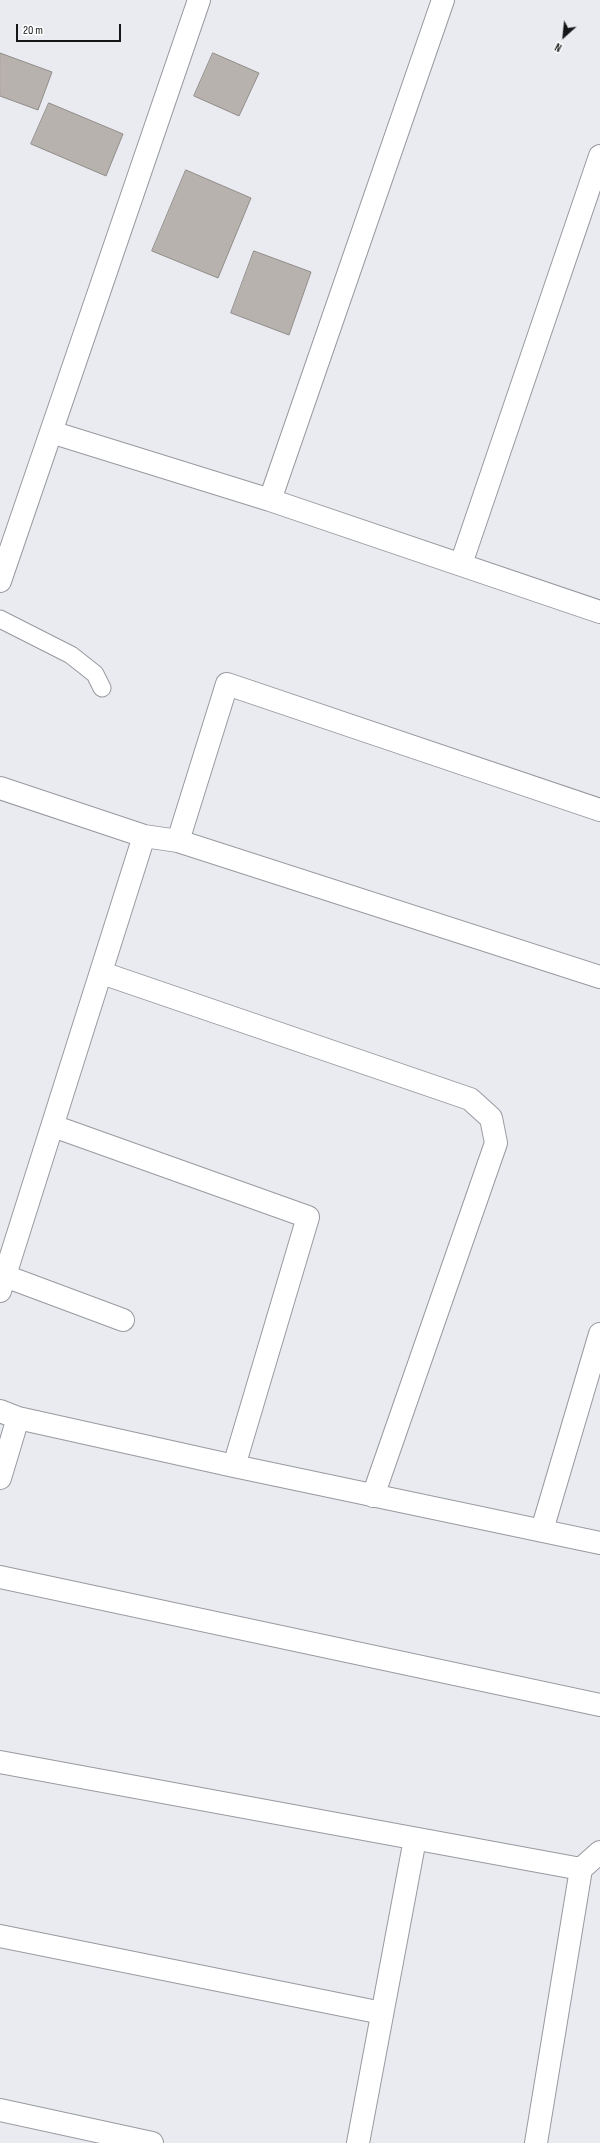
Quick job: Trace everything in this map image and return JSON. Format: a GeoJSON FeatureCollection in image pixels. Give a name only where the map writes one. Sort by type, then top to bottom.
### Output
{"type":"FeatureCollection","features":[{"type":"Feature","properties":{"kind":"street"},"geometry":{"type":"LineString","coordinates":[[0,581],[200,0]]}},
{"type":"Feature","properties":{"kind":"street"},"geometry":{"type":"LineString","coordinates":[[270,500],[443,0]]}},
{"type":"Feature","properties":{"kind":"street"},"geometry":{"type":"LineString","coordinates":[[461,564],[600,156]]}},
{"type":"Feature","properties":{"kind":"street"},"geometry":{"type":"LineString","coordinates":[[51,432],[270,500],[600,612]]}},
{"type":"Feature","properties":{"kind":"street"},"geometry":{"type":"LineString","coordinates":[[178,842],[227,684],[600,810]]}},
{"type":"Feature","properties":{"kind":"street"},"geometry":{"type":"LineString","coordinates":[[0,788],[144,836],[178,842],[600,977]]}},
{"type":"Feature","properties":{"kind":"street"},"geometry":{"type":"LineString","coordinates":[[123,1320],[2,1283],[102,974],[144,836]]}},
{"type":"Feature","properties":{"kind":"street"},"geometry":{"type":"LineString","coordinates":[[102,974],[470,1099],[491,1118],[496,1143],[373,1496]]}},
{"type":"Feature","properties":{"kind":"street"},"geometry":{"type":"LineString","coordinates":[[53,1126],[308,1217],[234,1466]]}},
{"type":"Feature","properties":{"kind":"street"},"geometry":{"type":"LineString","coordinates":[[542,1530],[600,1334]]}},
{"type":"Feature","properties":{"kind":"street"},"geometry":{"type":"LineString","coordinates":[[0,1478],[9,1414],[234,1466],[542,1530],[600,1544]]}},
{"type":"Feature","properties":{"kind":"street"},"geometry":{"type":"LineString","coordinates":[[0,1577],[600,1705]]}},
{"type":"Feature","properties":{"kind":"street"},"geometry":{"type":"LineString","coordinates":[[0,1762],[581,1869]]}},
{"type":"Feature","properties":{"kind":"street"},"geometry":{"type":"LineString","coordinates":[[358,2143],[415,1839]]}},
{"type":"Feature","properties":{"kind":"street"},"geometry":{"type":"LineString","coordinates":[[536,2143],[581,1869],[600,1852]]}},
{"type":"Feature","properties":{"kind":"street"},"geometry":{"type":"LineString","coordinates":[[0,1936],[382,2013]]}},
{"type":"Feature","properties":{"kind":"street"},"geometry":{"type":"LineString","coordinates":[[0,2110],[152,2143]]}},
{"type":"Feature","properties":{"kind":"lane"},"geometry":{"type":"LineString","coordinates":[[0,619],[71,655],[95,674],[102,688]]}},
{"type":"Feature","properties":{"kind":"building"},"geometry":{"type":"Polygon","coordinates":[[[0,53],[52,72],[38,110],[0,96],[0,53]]]}},
{"type":"Feature","properties":{"kind":"building"},"geometry":{"type":"Polygon","coordinates":[[[213,53],[259,73],[239,116],[194,96],[213,53]]]}},
{"type":"Feature","properties":{"kind":"building"},"geometry":{"type":"Polygon","coordinates":[[[49,103],[123,134],[106,176],[31,144],[49,103]]]}},
{"type":"Feature","properties":{"kind":"building"},"geometry":{"type":"Polygon","coordinates":[[[186,170],[251,198],[218,278],[152,251],[186,170]]]}},
{"type":"Feature","properties":{"kind":"building"},"geometry":{"type":"Polygon","coordinates":[[[254,251],[311,272],[289,335],[231,313],[254,251]]]}}]}
